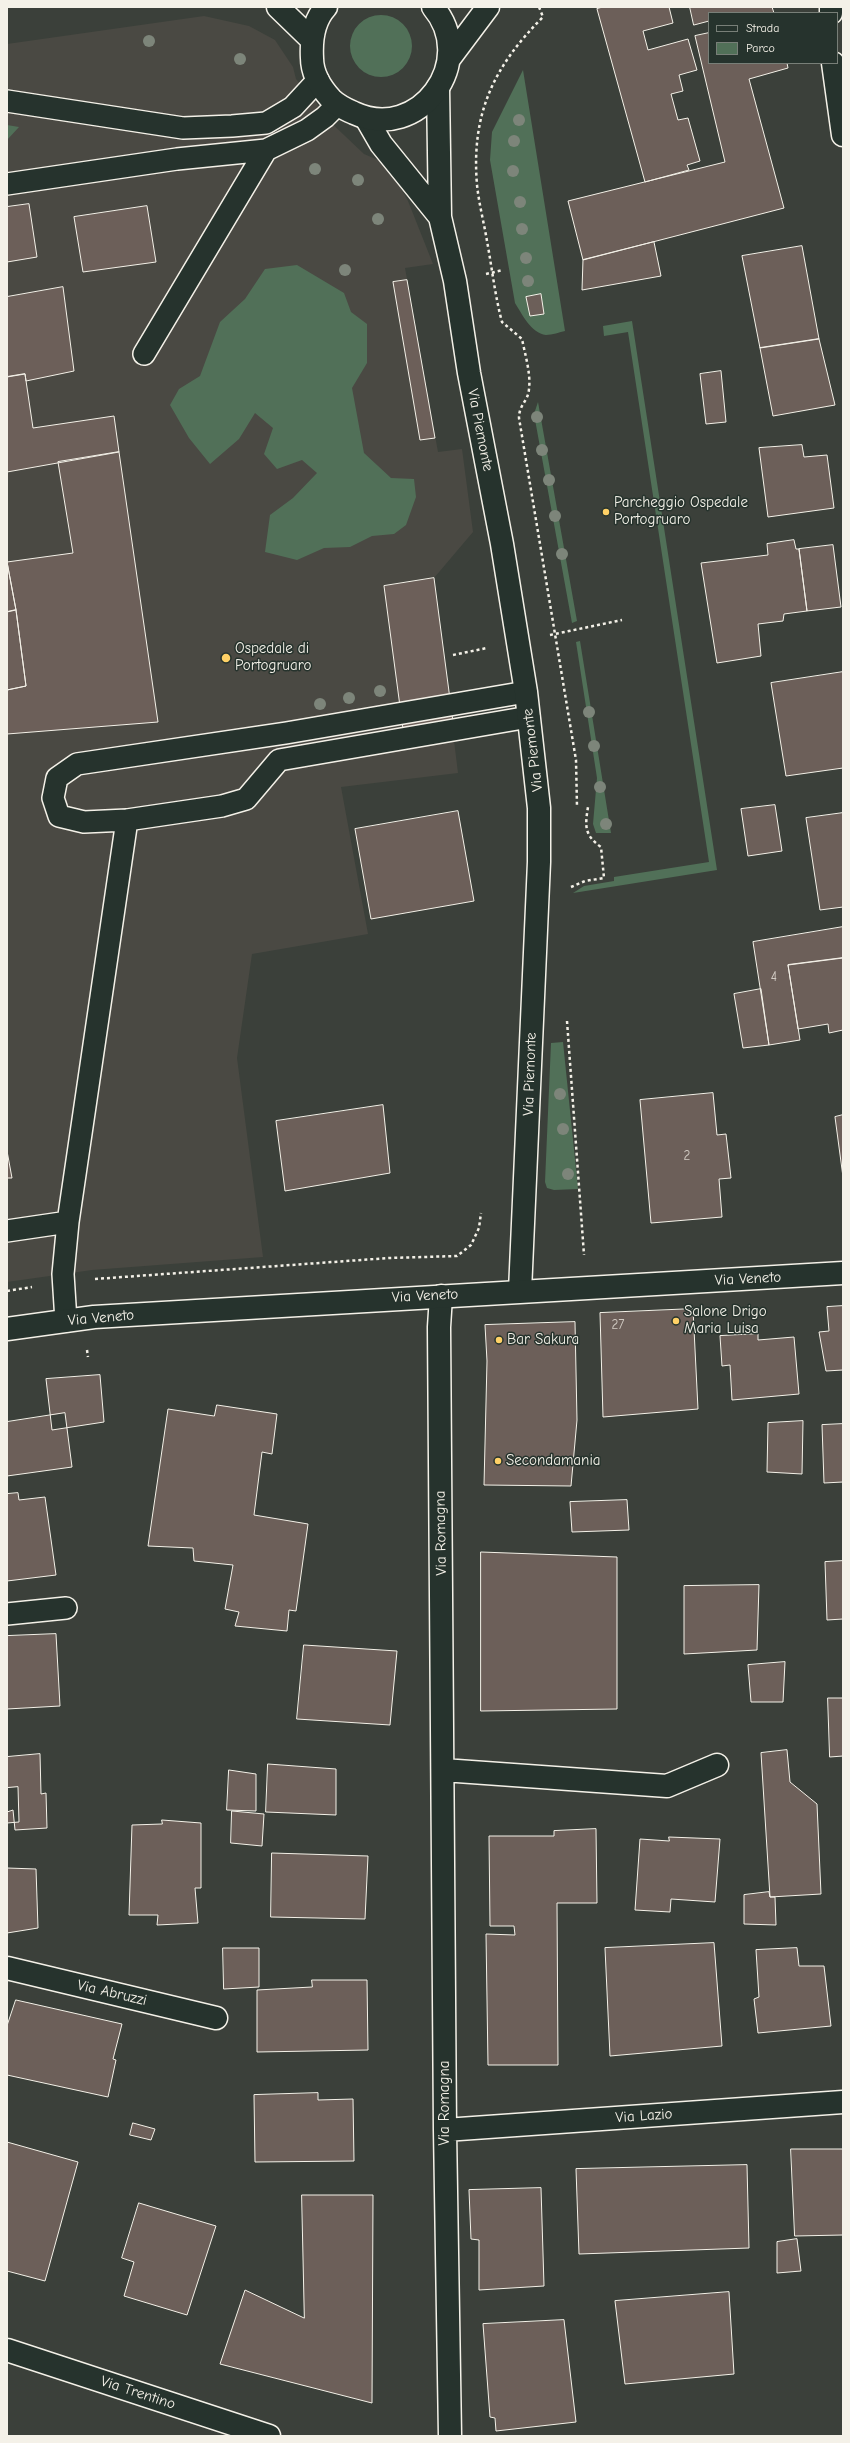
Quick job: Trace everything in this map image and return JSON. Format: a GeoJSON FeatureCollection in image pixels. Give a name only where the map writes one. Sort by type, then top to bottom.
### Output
{"type":"FeatureCollection","features":[{"type":"Feature","properties":{"kind":"street"},"geometry":{"type":"LineString","coordinates":[[278,7],[311,39]]}},
{"type":"Feature","properties":{"kind":"street"},"geometry":{"type":"LineString","coordinates":[[326,7],[314,29],[311,39],[312,65],[318,80],[337,105],[366,118],[387,120],[406,115],[424,104],[438,88],[445,74],[449,59],[448,37],[440,16],[433,7]]}},
{"type":"Feature","properties":{"kind":"street"},"geometry":{"type":"LineString","coordinates":[[449,59],[488,7]]}},
{"type":"Feature","properties":{"kind":"street"},"geometry":{"type":"LineString","coordinates":[[833,64],[843,135]]}},
{"type":"Feature","properties":{"kind":"street","name":"Via Piemonte"},"geometry":{"type":"LineString","coordinates":[[438,88],[440,217],[455,281],[470,373],[502,544],[526,692],[539,808],[540,862],[520,1290]]}},
{"type":"Feature","properties":{"kind":"street","name":"Via Piemonte"},"geometry":{"type":"LineString","coordinates":[[366,118],[381,144],[440,217]]}},
{"type":"Feature","properties":{"kind":"street","name":"Via Veneto"},"geometry":{"type":"LineString","coordinates":[[7,1329],[94,1317],[520,1290],[586,1288],[843,1273]]}},
{"type":"Feature","properties":{"kind":"street","name":"Via Romagna"},"geometry":{"type":"LineString","coordinates":[[441,1296],[439,1327],[445,2130],[450,2436]]}},
{"type":"Feature","properties":{"kind":"street"},"geometry":{"type":"LineString","coordinates":[[443,1770],[667,1786],[717,1765]]}},
{"type":"Feature","properties":{"kind":"street","name":"Via Abruzzi"},"geometry":{"type":"LineString","coordinates":[[7,1968],[216,2018]]}},
{"type":"Feature","properties":{"kind":"street","name":"Via Lazio"},"geometry":{"type":"LineString","coordinates":[[445,2130],[843,2102]]}},
{"type":"Feature","properties":{"kind":"street","name":"Via Trentino"},"geometry":{"type":"LineString","coordinates":[[7,2350],[269,2436]]}},
{"type":"Feature","properties":{"kind":"lane"},"geometry":{"type":"LineString","coordinates":[[7,101],[183,128],[266,123],[293,107],[318,80]]}},
{"type":"Feature","properties":{"kind":"lane"},"geometry":{"type":"LineString","coordinates":[[7,184],[176,159],[266,150],[306,130],[326,116],[337,105]]}},
{"type":"Feature","properties":{"kind":"lane"},"geometry":{"type":"LineString","coordinates":[[141,121],[233,154]]}},
{"type":"Feature","properties":{"kind":"lane"},"geometry":{"type":"LineString","coordinates":[[144,354],[266,150]]}},
{"type":"Feature","properties":{"kind":"lane"},"geometry":{"type":"LineString","coordinates":[[526,692],[286,734],[77,764],[57,778],[53,798],[59,816],[84,822],[127,820],[222,806],[246,798],[279,760],[529,717]]}},
{"type":"Feature","properties":{"kind":"lane"},"geometry":{"type":"LineString","coordinates":[[66,1321],[63,1274],[68,1222],[127,820]]}},
{"type":"Feature","properties":{"kind":"lane"},"geometry":{"type":"LineString","coordinates":[[7,1231],[68,1222]]}},
{"type":"Feature","properties":{"kind":"lane"},"geometry":{"type":"LineString","coordinates":[[7,1614],[66,1608]]}},
{"type":"Feature","properties":{"kind":"path"},"geometry":{"type":"LineString","coordinates":[[539,7],[543,17],[520,40],[505,60],[484,105],[478,134],[477,186],[502,322],[522,339],[527,366],[530,387],[528,395],[519,408],[519,418],[576,760],[577,807]]}},
{"type":"Feature","properties":{"kind":"path"},"geometry":{"type":"LineString","coordinates":[[566,632],[622,620]]}},
{"type":"Feature","properties":{"kind":"path"},"geometry":{"type":"LineString","coordinates":[[569,889],[585,881],[604,878],[601,847],[591,839],[588,833],[586,822],[588,807]]}},
{"type":"Feature","properties":{"kind":"path"},"geometry":{"type":"LineString","coordinates":[[567,1015],[586,1288]]}},
{"type":"Feature","properties":{"kind":"path"},"geometry":{"type":"LineString","coordinates":[[88,1279],[381,1258],[457,1256],[471,1245],[480,1228],[481,1213]]}},
{"type":"Feature","properties":{"kind":"shaded area","name":"Ospedale di Portogruaro"},"geometry":{"type":"Polygon","coordinates":[[[204,16],[249,26],[275,40],[293,67],[296,79],[305,90],[309,91],[325,117],[364,154],[378,160],[390,169],[408,201],[433,264],[405,268],[438,452],[462,449],[473,532],[434,578],[458,773],[341,787],[368,934],[252,954],[237,1058],[263,1257],[92,1270],[7,1282],[7,44],[204,16]]]}},
{"type":"Feature","properties":{"kind":"green space"},"geometry":{"type":"Polygon","coordinates":[[[381,15],[393,17],[403,24],[410,34],[412,46],[410,58],[403,68],[393,75],[381,77],[369,75],[359,68],[352,58],[350,46],[352,34],[359,24],[369,17],[381,15]]]}},
{"type":"Feature","properties":{"kind":"green space"},"geometry":{"type":"Polygon","coordinates":[[[523,70],[565,331],[548,335],[541,334],[531,327],[515,303],[490,160],[492,132],[523,70]]]}},
{"type":"Feature","properties":{"kind":"green space"},"geometry":{"type":"Polygon","coordinates":[[[7,125],[19,127],[7,140],[7,125]]]}},
{"type":"Feature","properties":{"kind":"green space"},"geometry":{"type":"Polygon","coordinates":[[[297,265],[344,293],[351,312],[367,324],[367,363],[352,388],[364,453],[391,478],[414,479],[416,497],[406,525],[394,534],[372,536],[350,547],[324,548],[297,560],[265,552],[270,515],[293,498],[317,473],[302,460],[277,469],[264,454],[273,428],[255,413],[239,439],[210,464],[189,438],[170,405],[179,389],[200,376],[220,322],[245,299],[265,269],[297,265]]]}},
{"type":"Feature","properties":{"kind":"green space"},"geometry":{"type":"Polygon","coordinates":[[[632,321],[717,870],[573,893],[584,886],[614,881],[614,877],[709,862],[628,332],[604,336],[603,326],[632,321]]]}},
{"type":"Feature","properties":{"kind":"green space"},"geometry":{"type":"Polygon","coordinates":[[[538,402],[577,621],[572,623],[534,414],[538,402]]]}},
{"type":"Feature","properties":{"kind":"green space"},"geometry":{"type":"Polygon","coordinates":[[[580,641],[611,833],[596,833],[593,824],[597,778],[576,642],[580,641]]]}},
{"type":"Feature","properties":{"kind":"green space"},"geometry":{"type":"Polygon","coordinates":[[[563,1042],[578,1189],[554,1190],[547,1188],[545,1182],[551,1043],[563,1042]]]}},
{"type":"Feature","properties":{"kind":"building"},"geometry":{"type":"Polygon","coordinates":[[[603,7],[669,7],[673,23],[643,31],[648,50],[688,39],[697,70],[679,75],[683,91],[671,94],[678,120],[688,118],[700,161],[687,165],[689,170],[645,182],[597,9],[603,7]]]}},
{"type":"Feature","properties":{"kind":"building"},"geometry":{"type":"Polygon","coordinates":[[[690,7],[772,7],[774,12],[708,12],[708,21],[694,25],[690,7]]]}},
{"type":"Feature","properties":{"kind":"building"},"geometry":{"type":"Polygon","coordinates":[[[708,33],[708,64],[787,64],[788,68],[749,79],[784,208],[583,260],[568,201],[725,162],[695,36],[708,33]]]}},
{"type":"Feature","properties":{"kind":"building"},"geometry":{"type":"Polygon","coordinates":[[[29,204],[37,257],[7,262],[7,207],[29,204]]]}},
{"type":"Feature","properties":{"kind":"building"},"geometry":{"type":"Polygon","coordinates":[[[147,206],[156,262],[83,272],[74,217],[147,206]]]}},
{"type":"Feature","properties":{"kind":"building"},"geometry":{"type":"Polygon","coordinates":[[[654,242],[661,276],[582,290],[583,260],[654,242]]]}},
{"type":"Feature","properties":{"kind":"building"},"geometry":{"type":"Polygon","coordinates":[[[802,246],[819,339],[760,348],[742,256],[802,246]]]}},
{"type":"Feature","properties":{"kind":"building"},"geometry":{"type":"Polygon","coordinates":[[[407,280],[435,438],[420,440],[393,282],[407,280]]]}},
{"type":"Feature","properties":{"kind":"building"},"geometry":{"type":"Polygon","coordinates":[[[63,287],[74,371],[26,381],[25,374],[7,377],[7,297],[63,287]]]}},
{"type":"Feature","properties":{"kind":"building"},"geometry":{"type":"Polygon","coordinates":[[[541,294],[544,314],[530,316],[526,297],[541,294]]]}},
{"type":"Feature","properties":{"kind":"building"},"geometry":{"type":"Polygon","coordinates":[[[819,339],[835,405],[773,416],[760,348],[819,339]]]}},
{"type":"Feature","properties":{"kind":"building"},"geometry":{"type":"Polygon","coordinates":[[[721,371],[726,422],[706,424],[700,374],[721,371]]]}},
{"type":"Feature","properties":{"kind":"building"},"geometry":{"type":"Polygon","coordinates":[[[25,374],[33,428],[114,416],[119,452],[7,472],[7,377],[25,374]]]}},
{"type":"Feature","properties":{"kind":"building"},"geometry":{"type":"Polygon","coordinates":[[[802,445],[804,457],[827,455],[834,508],[768,517],[759,448],[802,445]]]}},
{"type":"Feature","properties":{"kind":"building"},"geometry":{"type":"Polygon","coordinates":[[[119,452],[158,722],[7,734],[7,690],[26,686],[16,610],[7,562],[73,553],[58,462],[119,452]]]}},
{"type":"Feature","properties":{"kind":"building"},"geometry":{"type":"Polygon","coordinates":[[[794,540],[796,549],[799,549],[807,611],[784,614],[783,621],[758,624],[761,656],[717,663],[701,563],[768,555],[767,544],[794,540]]]}},
{"type":"Feature","properties":{"kind":"building"},"geometry":{"type":"Polygon","coordinates":[[[833,545],[841,607],[807,611],[799,549],[833,545]]]}},
{"type":"Feature","properties":{"kind":"building"},"geometry":{"type":"Polygon","coordinates":[[[7,562],[16,610],[7,612],[7,562]]]}},
{"type":"Feature","properties":{"kind":"building"},"geometry":{"type":"Polygon","coordinates":[[[434,578],[455,737],[405,744],[384,586],[434,578]]]}},
{"type":"Feature","properties":{"kind":"building"},"geometry":{"type":"Polygon","coordinates":[[[16,610],[26,686],[7,690],[7,612],[16,610]]]}},
{"type":"Feature","properties":{"kind":"building"},"geometry":{"type":"Polygon","coordinates":[[[843,672],[843,768],[786,776],[771,683],[843,672]]]}},
{"type":"Feature","properties":{"kind":"building"},"geometry":{"type":"Polygon","coordinates":[[[775,805],[782,851],[748,856],[741,809],[775,805]]]}},
{"type":"Feature","properties":{"kind":"building"},"geometry":{"type":"Polygon","coordinates":[[[458,811],[474,901],[371,919],[355,829],[458,811]]]}},
{"type":"Feature","properties":{"kind":"building"},"geometry":{"type":"Polygon","coordinates":[[[843,813],[843,907],[820,910],[806,818],[843,813]]]}},
{"type":"Feature","properties":{"kind":"building"},"geometry":{"type":"Polygon","coordinates":[[[843,927],[843,958],[788,965],[800,1040],[769,1045],[753,942],[843,927]]]}},
{"type":"Feature","properties":{"kind":"building"},"geometry":{"type":"Polygon","coordinates":[[[843,958],[843,1030],[829,1033],[828,1024],[798,1029],[788,965],[843,958]]]}},
{"type":"Feature","properties":{"kind":"building"},"geometry":{"type":"Polygon","coordinates":[[[761,989],[769,1045],[743,1048],[734,994],[761,989]]]}},
{"type":"Feature","properties":{"kind":"building"},"geometry":{"type":"Polygon","coordinates":[[[713,1093],[717,1135],[726,1134],[731,1178],[719,1179],[722,1217],[651,1223],[640,1100],[713,1093]]]}},
{"type":"Feature","properties":{"kind":"building"},"geometry":{"type":"Polygon","coordinates":[[[383,1105],[390,1173],[285,1191],[276,1121],[383,1105]]]}},
{"type":"Feature","properties":{"kind":"building"},"geometry":{"type":"Polygon","coordinates":[[[843,1115],[843,1177],[835,1117],[843,1115]]]}},
{"type":"Feature","properties":{"kind":"building"},"geometry":{"type":"Polygon","coordinates":[[[7,1151],[12,1178],[7,1178],[7,1151]]]}},
{"type":"Feature","properties":{"kind":"building"},"geometry":{"type":"Polygon","coordinates":[[[843,1306],[843,1370],[826,1371],[819,1332],[829,1331],[827,1307],[843,1306]]]}},
{"type":"Feature","properties":{"kind":"building"},"geometry":{"type":"Polygon","coordinates":[[[693,1309],[698,1409],[603,1417],[600,1313],[693,1309]]]}},
{"type":"Feature","properties":{"kind":"building"},"geometry":{"type":"Polygon","coordinates":[[[575,1322],[577,1420],[571,1486],[484,1485],[487,1361],[485,1325],[575,1322]]]}},
{"type":"Feature","properties":{"kind":"building"},"geometry":{"type":"Polygon","coordinates":[[[758,1334],[758,1340],[794,1337],[799,1394],[732,1400],[730,1365],[722,1366],[720,1336],[758,1334]]]}},
{"type":"Feature","properties":{"kind":"building"},"geometry":{"type":"Polygon","coordinates":[[[100,1375],[104,1422],[52,1430],[46,1379],[100,1375]]]}},
{"type":"Feature","properties":{"kind":"building"},"geometry":{"type":"Polygon","coordinates":[[[217,1405],[277,1414],[272,1454],[262,1452],[254,1515],[308,1524],[296,1611],[289,1610],[287,1631],[235,1626],[239,1612],[225,1609],[233,1565],[194,1561],[193,1548],[148,1546],[168,1409],[214,1416],[217,1405]]]}},
{"type":"Feature","properties":{"kind":"building"},"geometry":{"type":"Polygon","coordinates":[[[65,1413],[72,1467],[7,1476],[7,1422],[65,1413]]]}},
{"type":"Feature","properties":{"kind":"building"},"geometry":{"type":"Polygon","coordinates":[[[803,1421],[802,1474],[767,1472],[768,1423],[803,1421]]]}},
{"type":"Feature","properties":{"kind":"building"},"geometry":{"type":"Polygon","coordinates":[[[843,1424],[843,1482],[824,1483],[822,1425],[843,1424]]]}},
{"type":"Feature","properties":{"kind":"building"},"geometry":{"type":"Polygon","coordinates":[[[18,1493],[19,1500],[45,1497],[56,1575],[7,1581],[7,1494],[18,1493]]]}},
{"type":"Feature","properties":{"kind":"building"},"geometry":{"type":"Polygon","coordinates":[[[627,1500],[629,1530],[572,1532],[570,1502],[627,1500]]]}},
{"type":"Feature","properties":{"kind":"building"},"geometry":{"type":"Polygon","coordinates":[[[481,1552],[617,1557],[617,1709],[481,1711],[481,1552]]]}},
{"type":"Feature","properties":{"kind":"building"},"geometry":{"type":"Polygon","coordinates":[[[843,1561],[843,1619],[827,1620],[825,1562],[843,1561]]]}},
{"type":"Feature","properties":{"kind":"building"},"geometry":{"type":"Polygon","coordinates":[[[759,1585],[757,1650],[684,1654],[684,1586],[759,1585]]]}},
{"type":"Feature","properties":{"kind":"building"},"geometry":{"type":"Polygon","coordinates":[[[56,1634],[60,1706],[7,1709],[7,1636],[56,1634]]]}},
{"type":"Feature","properties":{"kind":"building"},"geometry":{"type":"Polygon","coordinates":[[[304,1645],[397,1651],[390,1725],[297,1719],[304,1645]]]}},
{"type":"Feature","properties":{"kind":"building"},"geometry":{"type":"Polygon","coordinates":[[[785,1662],[783,1702],[751,1702],[748,1665],[785,1662]]]}},
{"type":"Feature","properties":{"kind":"building"},"geometry":{"type":"Polygon","coordinates":[[[828,1698],[843,1698],[843,1756],[830,1757],[828,1698]]]}},
{"type":"Feature","properties":{"kind":"building"},"geometry":{"type":"Polygon","coordinates":[[[787,1750],[790,1782],[817,1804],[821,1894],[770,1897],[761,1753],[787,1750]]]}},
{"type":"Feature","properties":{"kind":"building"},"geometry":{"type":"Polygon","coordinates":[[[40,1754],[41,1794],[46,1793],[47,1828],[15,1830],[13,1810],[7,1812],[7,1757],[40,1754]]]}},
{"type":"Feature","properties":{"kind":"building"},"geometry":{"type":"Polygon","coordinates":[[[268,1764],[336,1769],[336,1815],[266,1812],[268,1764]]]}},
{"type":"Feature","properties":{"kind":"building"},"geometry":{"type":"Polygon","coordinates":[[[229,1770],[256,1774],[256,1811],[227,1810],[229,1770]]]}},
{"type":"Feature","properties":{"kind":"building"},"geometry":{"type":"Polygon","coordinates":[[[18,1787],[19,1822],[7,1823],[7,1788],[18,1787]]]}},
{"type":"Feature","properties":{"kind":"building"},"geometry":{"type":"Polygon","coordinates":[[[232,1811],[264,1814],[262,1846],[231,1843],[232,1811]]]}},
{"type":"Feature","properties":{"kind":"building"},"geometry":{"type":"Polygon","coordinates":[[[162,1820],[201,1823],[201,1888],[195,1888],[198,1923],[157,1925],[158,1915],[129,1915],[132,1825],[162,1824],[162,1820]]]}},
{"type":"Feature","properties":{"kind":"building"},"geometry":{"type":"Polygon","coordinates":[[[596,1829],[597,1903],[557,1903],[558,2065],[488,2065],[486,1934],[515,1935],[514,1926],[490,1926],[489,1836],[554,1836],[554,1831],[596,1829]]]}},
{"type":"Feature","properties":{"kind":"building"},"geometry":{"type":"Polygon","coordinates":[[[669,1837],[720,1839],[715,1902],[671,1899],[670,1912],[635,1910],[640,1839],[669,1841],[669,1837]]]}},
{"type":"Feature","properties":{"kind":"building"},"geometry":{"type":"Polygon","coordinates":[[[272,1853],[368,1856],[365,1919],[271,1917],[272,1853]]]}},
{"type":"Feature","properties":{"kind":"building"},"geometry":{"type":"Polygon","coordinates":[[[7,1868],[36,1869],[38,1928],[7,1933],[7,1868]]]}},
{"type":"Feature","properties":{"kind":"building"},"geometry":{"type":"Polygon","coordinates":[[[769,1892],[770,1897],[775,1897],[776,1925],[744,1924],[744,1895],[769,1892]]]}},
{"type":"Feature","properties":{"kind":"building"},"geometry":{"type":"Polygon","coordinates":[[[714,1943],[722,2046],[610,2056],[605,1948],[714,1943]]]}},
{"type":"Feature","properties":{"kind":"building"},"geometry":{"type":"Polygon","coordinates":[[[223,1948],[259,1948],[259,1987],[224,1989],[223,1948]]]}},
{"type":"Feature","properties":{"kind":"building"},"geometry":{"type":"Polygon","coordinates":[[[797,1948],[799,1966],[824,1966],[831,2026],[758,2033],[754,1999],[759,1997],[756,1950],[797,1948]]]}},
{"type":"Feature","properties":{"kind":"building"},"geometry":{"type":"Polygon","coordinates":[[[312,1980],[367,1980],[368,2050],[257,2052],[257,1990],[312,1987],[312,1980]]]}},
{"type":"Feature","properties":{"kind":"building"},"geometry":{"type":"Polygon","coordinates":[[[16,2000],[122,2024],[113,2059],[116,2060],[108,2097],[7,2075],[7,2026],[16,2000]]]}},
{"type":"Feature","properties":{"kind":"building"},"geometry":{"type":"Polygon","coordinates":[[[318,2093],[318,2100],[353,2099],[354,2161],[255,2162],[254,2095],[318,2093]]]}},
{"type":"Feature","properties":{"kind":"building"},"geometry":{"type":"Polygon","coordinates":[[[133,2123],[155,2129],[151,2140],[130,2135],[133,2123]]]}},
{"type":"Feature","properties":{"kind":"building"},"geometry":{"type":"Polygon","coordinates":[[[7,2142],[78,2162],[45,2281],[7,2271],[7,2142]]]}},
{"type":"Feature","properties":{"kind":"building"},"geometry":{"type":"Polygon","coordinates":[[[791,2149],[843,2149],[843,2235],[795,2236],[791,2149]]]}},
{"type":"Feature","properties":{"kind":"building"},"geometry":{"type":"Polygon","coordinates":[[[747,2165],[749,2248],[579,2254],[576,2169],[747,2165]]]}},
{"type":"Feature","properties":{"kind":"building"},"geometry":{"type":"Polygon","coordinates":[[[541,2188],[544,2286],[479,2290],[479,2240],[471,2239],[469,2190],[541,2188]]]}},
{"type":"Feature","properties":{"kind":"building"},"geometry":{"type":"Polygon","coordinates":[[[302,2195],[373,2195],[372,2403],[220,2364],[245,2290],[304,2318],[302,2195]]]}},
{"type":"Feature","properties":{"kind":"building"},"geometry":{"type":"Polygon","coordinates":[[[139,2203],[216,2226],[187,2315],[124,2296],[134,2262],[122,2258],[139,2203]]]}},
{"type":"Feature","properties":{"kind":"building"},"geometry":{"type":"Polygon","coordinates":[[[797,2239],[801,2271],[777,2273],[777,2242],[797,2239]]]}},
{"type":"Feature","properties":{"kind":"building"},"geometry":{"type":"Polygon","coordinates":[[[729,2292],[734,2374],[625,2384],[615,2301],[729,2292]]]}},
{"type":"Feature","properties":{"kind":"building"},"geometry":{"type":"Polygon","coordinates":[[[564,2320],[576,2422],[496,2431],[495,2418],[490,2417],[483,2324],[564,2320]]]}},
{"type":"Feature","properties":{"kind":"place","name":"Parcheggio Ospedale Portogruaro"},"geometry":{"type":"Point","coordinates":[606,512]}},
{"type":"Feature","properties":{"kind":"place","name":"Ospedale di Portogruaro"},"geometry":{"type":"Point","coordinates":[226,658]}},
{"type":"Feature","properties":{"kind":"place","name":"Salone Drigo Maria Luisa"},"geometry":{"type":"Point","coordinates":[676,1321]}},
{"type":"Feature","properties":{"kind":"place","name":"Bar Sakura"},"geometry":{"type":"Point","coordinates":[499,1340]}},
{"type":"Feature","properties":{"kind":"place","name":"Secondamania"},"geometry":{"type":"Point","coordinates":[498,1461]}}]}
